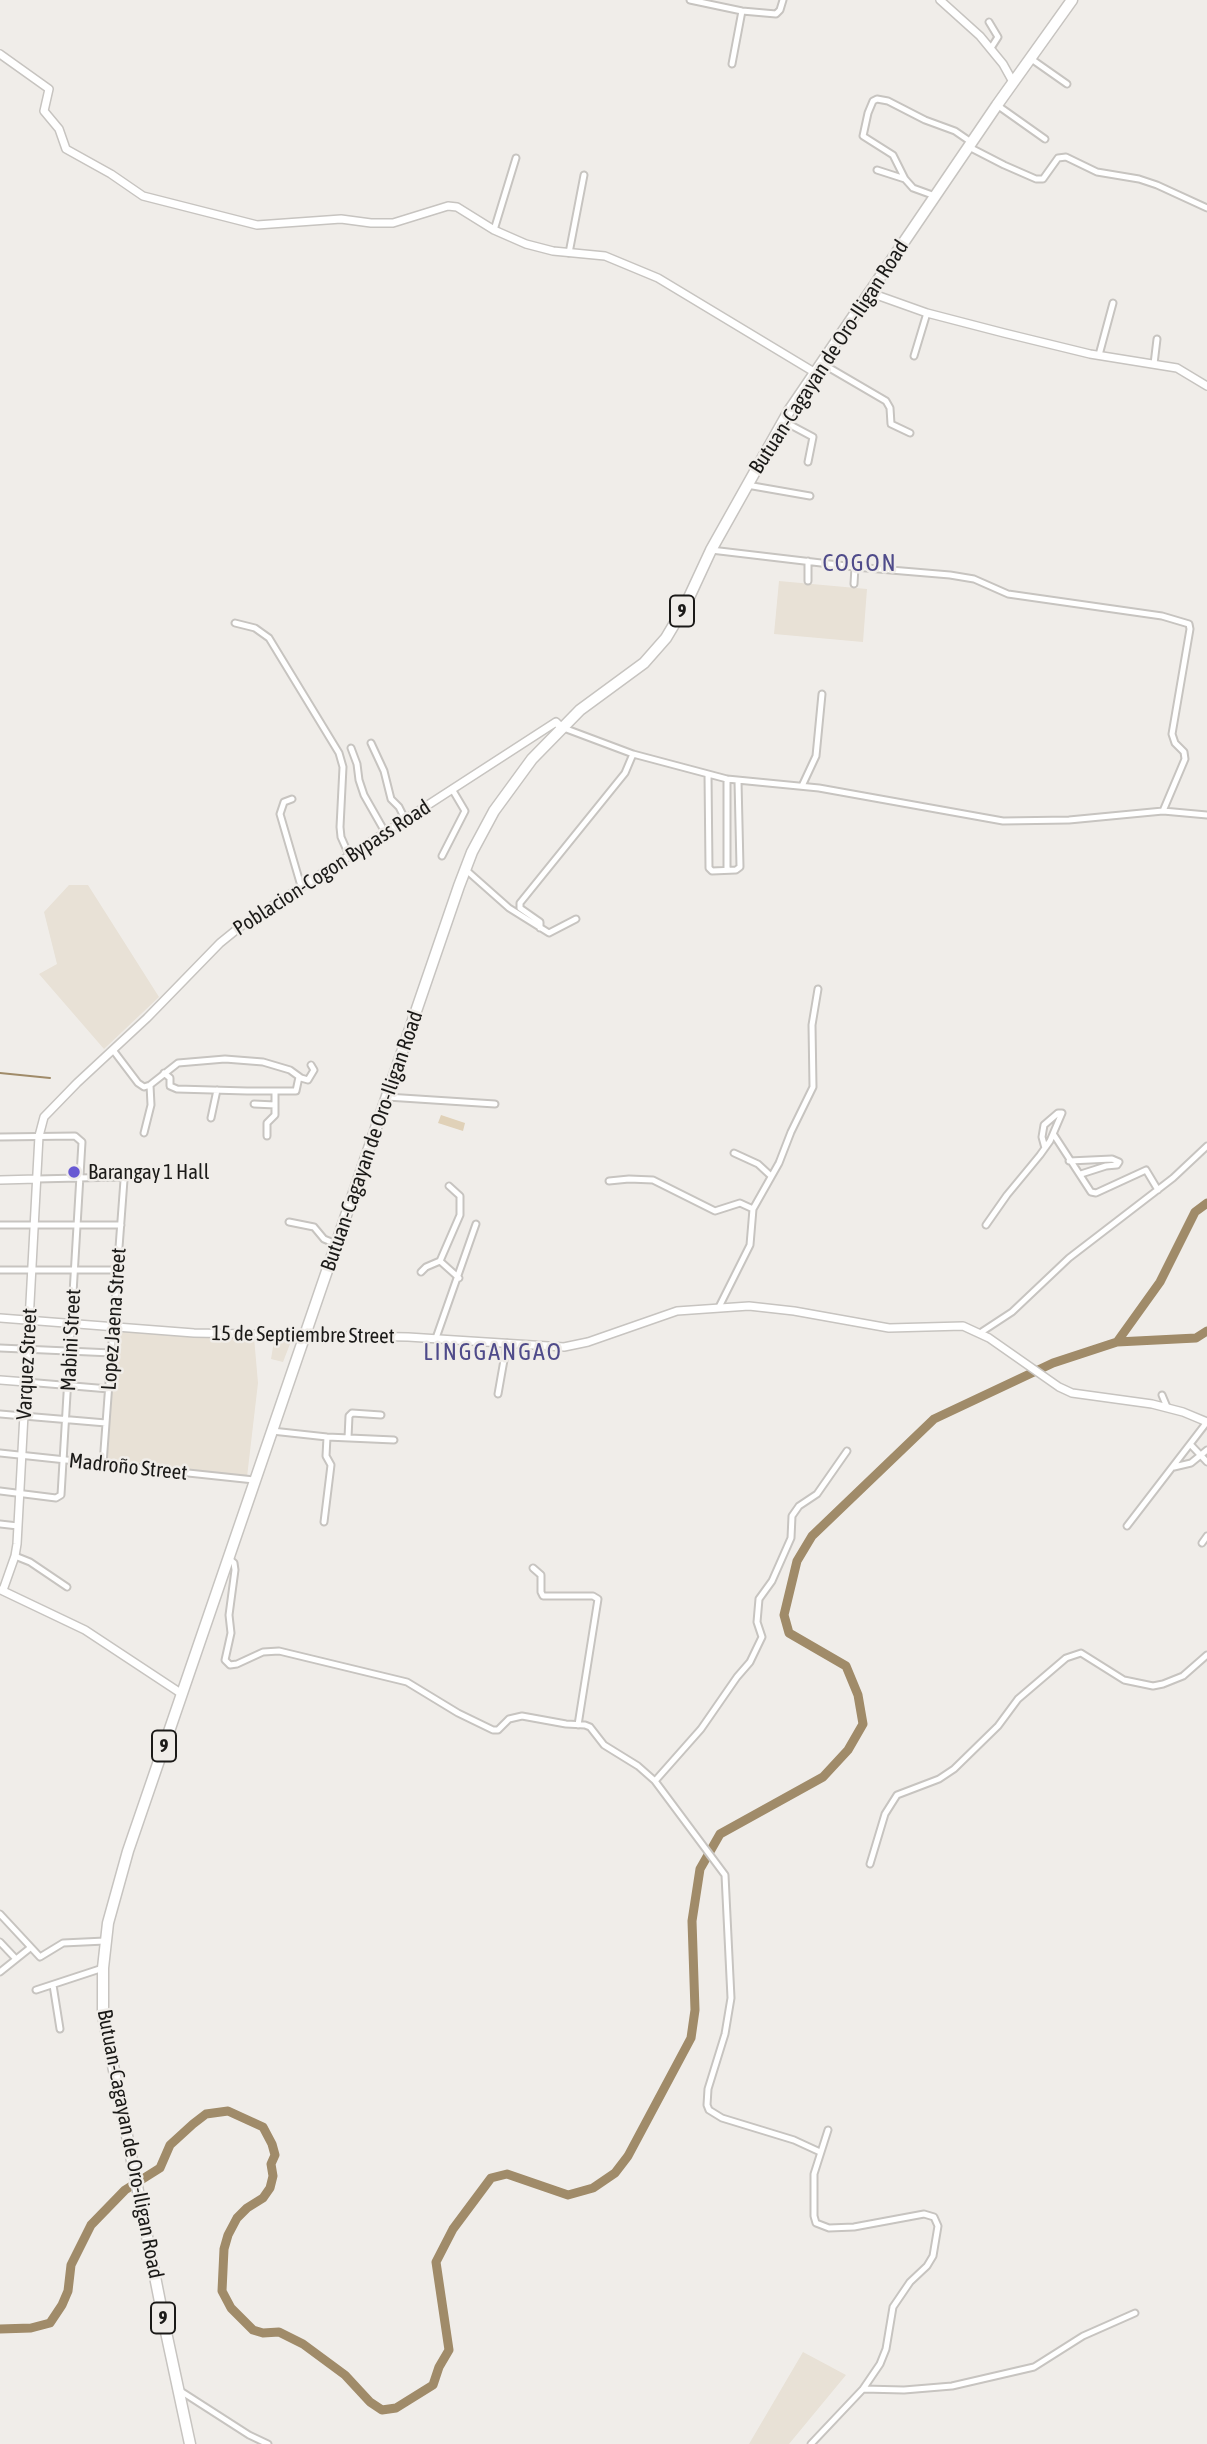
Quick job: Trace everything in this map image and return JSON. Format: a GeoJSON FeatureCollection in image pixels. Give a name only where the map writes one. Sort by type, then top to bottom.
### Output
{"type":"FeatureCollection","features":[{"type":"Feature","properties":{"kind":"highway","name":"Butuan-Cagayan de Oro-Iligan Road"},"geometry":{"type":"LineString","coordinates":[[190,2444],[103,2015],[105,1941],[121,1870],[465,869],[480,835],[505,794],[532,759],[580,710],[637,669],[659,647],[679,618],[710,550],[814,372],[996,105],[1072,0]]}},
{"type":"Feature","properties":{"kind":"street"},"geometry":{"type":"LineString","coordinates":[[690,0],[742,11],[776,14],[783,0]]}},
{"type":"Feature","properties":{"kind":"street"},"geometry":{"type":"LineString","coordinates":[[940,0],[991,48],[1013,82]]}},
{"type":"Feature","properties":{"kind":"street"},"geometry":{"type":"LineString","coordinates":[[732,64],[742,11]]}},
{"type":"Feature","properties":{"kind":"street"},"geometry":{"type":"LineString","coordinates":[[989,22],[998,37],[991,48]]}},
{"type":"Feature","properties":{"kind":"street"},"geometry":{"type":"LineString","coordinates":[[0,54],[49,89],[44,111],[59,129],[66,149],[153,200],[257,225],[341,219],[393,223],[453,206],[494,230],[536,247],[605,256],[658,278],[814,372]]}},
{"type":"Feature","properties":{"kind":"street"},"geometry":{"type":"LineString","coordinates":[[1030,58],[1066,84]]}},
{"type":"Feature","properties":{"kind":"street"},"geometry":{"type":"LineString","coordinates":[[935,196],[913,188],[905,179],[894,155],[863,136],[870,107],[877,99],[888,101],[951,129],[1004,165],[1036,179],[1043,179],[1058,158],[1066,157],[1097,173],[1139,178],[1157,184],[1207,208]]}},
{"type":"Feature","properties":{"kind":"street"},"geometry":{"type":"LineString","coordinates":[[996,105],[1045,139]]}},
{"type":"Feature","properties":{"kind":"street"},"geometry":{"type":"LineString","coordinates":[[494,230],[516,158]]}},
{"type":"Feature","properties":{"kind":"street"},"geometry":{"type":"LineString","coordinates":[[877,170],[905,179]]}},
{"type":"Feature","properties":{"kind":"street"},"geometry":{"type":"LineString","coordinates":[[569,253],[584,175]]}},
{"type":"Feature","properties":{"kind":"street"},"geometry":{"type":"LineString","coordinates":[[869,292],[927,313],[1099,355],[1177,368],[1207,386]]}},
{"type":"Feature","properties":{"kind":"street"},"geometry":{"type":"LineString","coordinates":[[1099,355],[1113,303]]}},
{"type":"Feature","properties":{"kind":"street"},"geometry":{"type":"LineString","coordinates":[[914,356],[927,313]]}},
{"type":"Feature","properties":{"kind":"street"},"geometry":{"type":"LineString","coordinates":[[1154,364],[1157,339]]}},
{"type":"Feature","properties":{"kind":"street"},"geometry":{"type":"LineString","coordinates":[[821,363],[886,401],[890,408],[891,424],[910,433]]}},
{"type":"Feature","properties":{"kind":"street"},"geometry":{"type":"LineString","coordinates":[[783,421],[813,437],[808,462]]}},
{"type":"Feature","properties":{"kind":"street"},"geometry":{"type":"LineString","coordinates":[[747,485],[810,496]]}},
{"type":"Feature","properties":{"kind":"street"},"geometry":{"type":"LineString","coordinates":[[710,550],[974,579],[1009,594],[1162,616],[1189,624],[1172,734],[1175,743],[1184,752],[1185,759],[1163,811]]}},
{"type":"Feature","properties":{"kind":"street"},"geometry":{"type":"LineString","coordinates":[[808,561],[808,581]]}},
{"type":"Feature","properties":{"kind":"street"},"geometry":{"type":"LineString","coordinates":[[854,584],[855,567]]}},
{"type":"Feature","properties":{"kind":"street"},"geometry":{"type":"LineString","coordinates":[[235,623],[255,628],[269,638],[339,753],[343,767],[341,836],[349,855]]}},
{"type":"Feature","properties":{"kind":"street"},"geometry":{"type":"LineString","coordinates":[[802,786],[816,755],[822,694]]}},
{"type":"Feature","properties":{"kind":"street","name":"Poblacion-Cogon Bypass Road"},"geometry":{"type":"LineString","coordinates":[[39,1136],[41,1123],[50,1110],[230,934],[556,722],[561,727]]}},
{"type":"Feature","properties":{"kind":"street"},"geometry":{"type":"LineString","coordinates":[[561,727],[633,754],[727,779],[802,786],[1012,821],[1077,819],[1163,811],[1207,815]]}},
{"type":"Feature","properties":{"kind":"street"},"geometry":{"type":"LineString","coordinates":[[372,743],[384,771],[391,799],[405,819]]}},
{"type":"Feature","properties":{"kind":"street"},"geometry":{"type":"LineString","coordinates":[[351,748],[364,796],[385,832]]}},
{"type":"Feature","properties":{"kind":"street"},"geometry":{"type":"LineString","coordinates":[[540,928],[540,922],[520,908],[520,903],[625,773],[633,754]]}},
{"type":"Feature","properties":{"kind":"street"},"geometry":{"type":"LineString","coordinates":[[708,774],[709,869],[712,872],[739,869],[738,781]]}},
{"type":"Feature","properties":{"kind":"street"},"geometry":{"type":"LineString","coordinates":[[727,779],[727,870]]}},
{"type":"Feature","properties":{"kind":"street"},"geometry":{"type":"LineString","coordinates":[[442,856],[465,811],[452,789]]}},
{"type":"Feature","properties":{"kind":"street"},"geometry":{"type":"LineString","coordinates":[[292,799],[284,803],[280,814],[301,886]]}},
{"type":"Feature","properties":{"kind":"street"},"geometry":{"type":"LineString","coordinates":[[465,869],[509,908],[549,933],[576,919]]}},
{"type":"Feature","properties":{"kind":"street"},"geometry":{"type":"LineString","coordinates":[[719,1307],[750,1245],[753,1209],[779,1163],[813,1087],[812,1025],[818,989]]}},
{"type":"Feature","properties":{"kind":"street"},"geometry":{"type":"LineString","coordinates":[[113,1050],[144,1087],[178,1063],[225,1059],[264,1062],[290,1070],[308,1080],[314,1070],[311,1065]]}},
{"type":"Feature","properties":{"kind":"street"},"geometry":{"type":"LineString","coordinates":[[164,1073],[170,1078],[170,1086],[175,1088],[216,1090],[296,1091],[299,1077]]}},
{"type":"Feature","properties":{"kind":"street"},"geometry":{"type":"LineString","coordinates":[[144,1133],[150,1110],[150,1085]]}},
{"type":"Feature","properties":{"kind":"street"},"geometry":{"type":"LineString","coordinates":[[211,1118],[216,1090]]}},
{"type":"Feature","properties":{"kind":"street"},"geometry":{"type":"LineString","coordinates":[[267,1136],[267,1123],[275,1115],[275,1091]]}},
{"type":"Feature","properties":{"kind":"street"},"geometry":{"type":"LineString","coordinates":[[387,1097],[495,1104]]}},
{"type":"Feature","properties":{"kind":"street"},"geometry":{"type":"LineString","coordinates":[[254,1104],[275,1105]]}},
{"type":"Feature","properties":{"kind":"street"},"geometry":{"type":"LineString","coordinates":[[986,1225],[1045,1148],[1054,1135],[1063,1116],[1061,1113],[1044,1125],[1042,1137],[1045,1148]]}},
{"type":"Feature","properties":{"kind":"street"},"geometry":{"type":"LineString","coordinates":[[1054,1135],[1090,1191],[1094,1193],[1146,1170],[1158,1190]]}},
{"type":"Feature","properties":{"kind":"street"},"geometry":{"type":"LineString","coordinates":[[0,1137],[39,1136]]}},
{"type":"Feature","properties":{"kind":"street","name":"Mabini Street"},"geometry":{"type":"LineString","coordinates":[[20,1493],[55,1498],[61,1494],[78,1224],[82,1143],[80,1138],[39,1136]]}},
{"type":"Feature","properties":{"kind":"street","name":"Varquez Street"},"geometry":{"type":"LineString","coordinates":[[1,1590],[15,1556],[18,1526],[39,1136]]}},
{"type":"Feature","properties":{"kind":"street"},"geometry":{"type":"LineString","coordinates":[[980,1333],[1012,1312],[1069,1258],[1158,1190],[1207,1146]]}},
{"type":"Feature","properties":{"kind":"street"},"geometry":{"type":"LineString","coordinates":[[734,1153],[758,1164],[771,1176]]}},
{"type":"Feature","properties":{"kind":"street"},"geometry":{"type":"LineString","coordinates":[[1069,1161],[1115,1159],[1119,1162],[1117,1165],[1081,1174]]}},
{"type":"Feature","properties":{"kind":"street","name":"Lopez Jaena Street"},"geometry":{"type":"LineString","coordinates":[[80,1178],[120,1177],[124,1181],[103,1464]]}},
{"type":"Feature","properties":{"kind":"street"},"geometry":{"type":"LineString","coordinates":[[0,1180],[80,1178]]}},
{"type":"Feature","properties":{"kind":"street"},"geometry":{"type":"LineString","coordinates":[[609,1181],[653,1180],[715,1211],[740,1203],[753,1209]]}},
{"type":"Feature","properties":{"kind":"street"},"geometry":{"type":"LineString","coordinates":[[421,1272],[440,1261],[460,1209],[460,1196],[449,1186]]}},
{"type":"Feature","properties":{"kind":"street"},"geometry":{"type":"LineString","coordinates":[[289,1222],[314,1227],[324,1239],[336,1244]]}},
{"type":"Feature","properties":{"kind":"street"},"geometry":{"type":"LineString","coordinates":[[0,1224],[121,1225]]}},
{"type":"Feature","properties":{"kind":"street"},"geometry":{"type":"LineString","coordinates":[[436,1338],[476,1224]]}},
{"type":"Feature","properties":{"kind":"street"},"geometry":{"type":"LineString","coordinates":[[440,1261],[459,1278]]}},
{"type":"Feature","properties":{"kind":"street"},"geometry":{"type":"LineString","coordinates":[[434,1264],[448,1269]]}},
{"type":"Feature","properties":{"kind":"street"},"geometry":{"type":"LineString","coordinates":[[0,1270],[118,1270]]}},
{"type":"Feature","properties":{"kind":"street","name":"15 de Septiembre Street"},"geometry":{"type":"LineString","coordinates":[[0,1318],[194,1333],[436,1338],[572,1346],[677,1311],[749,1306],[888,1328],[963,1326],[980,1333],[1053,1383],[1078,1395],[1167,1407],[1207,1422]]}},
{"type":"Feature","properties":{"kind":"street"},"geometry":{"type":"LineString","coordinates":[[498,1394],[507,1343]]}},
{"type":"Feature","properties":{"kind":"street"},"geometry":{"type":"LineString","coordinates":[[0,1348],[112,1353]]}},
{"type":"Feature","properties":{"kind":"street"},"geometry":{"type":"LineString","coordinates":[[0,1380],[109,1389]]}},
{"type":"Feature","properties":{"kind":"street"},"geometry":{"type":"LineString","coordinates":[[1162,1395],[1167,1407]]}},
{"type":"Feature","properties":{"kind":"street"},"geometry":{"type":"LineString","coordinates":[[348,1438],[349,1416],[352,1413],[381,1415]]}},
{"type":"Feature","properties":{"kind":"street"},"geometry":{"type":"LineString","coordinates":[[0,1414],[106,1423]]}},
{"type":"Feature","properties":{"kind":"street"},"geometry":{"type":"LineString","coordinates":[[1127,1526],[1207,1422]]}},
{"type":"Feature","properties":{"kind":"street"},"geometry":{"type":"LineString","coordinates":[[272,1431],[394,1440]]}},
{"type":"Feature","properties":{"kind":"street"},"geometry":{"type":"LineString","coordinates":[[324,1522],[331,1465],[326,1454],[327,1437]]}},
{"type":"Feature","properties":{"kind":"street"},"geometry":{"type":"LineString","coordinates":[[1190,1444],[1207,1462]]}},
{"type":"Feature","properties":{"kind":"street"},"geometry":{"type":"LineString","coordinates":[[1173,1467],[1188,1465],[1207,1450]]}},
{"type":"Feature","properties":{"kind":"street"},"geometry":{"type":"LineString","coordinates":[[654,1781],[701,1729],[750,1662],[762,1637],[757,1622],[759,1600],[772,1581],[792,1535],[792,1516],[805,1501],[817,1494],[846,1451]]}},
{"type":"Feature","properties":{"kind":"street","name":"Madroño Street"},"geometry":{"type":"LineString","coordinates":[[0,1453],[256,1480]]}},
{"type":"Feature","properties":{"kind":"street"},"geometry":{"type":"LineString","coordinates":[[0,1491],[20,1493]]}},
{"type":"Feature","properties":{"kind":"street"},"geometry":{"type":"LineString","coordinates":[[0,1524],[18,1526]]}},
{"type":"Feature","properties":{"kind":"street"},"geometry":{"type":"LineString","coordinates":[[1202,1543],[1207,1536]]}},
{"type":"Feature","properties":{"kind":"street"},"geometry":{"type":"LineString","coordinates":[[15,1556],[30,1562],[67,1587]]}},
{"type":"Feature","properties":{"kind":"street"},"geometry":{"type":"LineString","coordinates":[[228,1558],[233,1561],[235,1567],[229,1615],[231,1633],[225,1660],[230,1665],[263,1651],[279,1651],[407,1682],[458,1713],[493,1730],[501,1728],[509,1719],[522,1716],[590,1727],[604,1745],[638,1766],[654,1781],[725,1875],[731,1998],[725,2034],[708,2089],[709,2110],[722,2118],[794,2140],[820,2152]]}},
{"type":"Feature","properties":{"kind":"street"},"geometry":{"type":"LineString","coordinates":[[533,1568],[541,1574],[542,1595],[593,1596],[598,1599],[578,1725]]}},
{"type":"Feature","properties":{"kind":"street"},"geometry":{"type":"LineString","coordinates":[[1,1590],[85,1630],[182,1694]]}},
{"type":"Feature","properties":{"kind":"street"},"geometry":{"type":"LineString","coordinates":[[870,1864],[886,1814],[897,1795],[939,1779],[954,1769],[998,1726],[1018,1699],[1066,1658],[1081,1653],[1124,1680],[1153,1686],[1163,1685],[1183,1676],[1207,1655]]}},
{"type":"Feature","properties":{"kind":"street"},"geometry":{"type":"LineString","coordinates":[[0,1914],[41,1957],[63,1943],[105,1941]]}},
{"type":"Feature","properties":{"kind":"street"},"geometry":{"type":"LineString","coordinates":[[0,1942],[16,1959]]}},
{"type":"Feature","properties":{"kind":"street"},"geometry":{"type":"LineString","coordinates":[[0,1972],[30,1948]]}},
{"type":"Feature","properties":{"kind":"street"},"geometry":{"type":"LineString","coordinates":[[36,1990],[103,1968]]}},
{"type":"Feature","properties":{"kind":"street"},"geometry":{"type":"LineString","coordinates":[[52,1985],[60,2029]]}},
{"type":"Feature","properties":{"kind":"street"},"geometry":{"type":"LineString","coordinates":[[811,2444],[863,2389],[883,2357],[895,2302],[933,2256],[938,2226],[934,2217],[924,2214],[854,2227],[820,2226],[814,2220],[814,2174],[828,2130]]}},
{"type":"Feature","properties":{"kind":"street"},"geometry":{"type":"LineString","coordinates":[[863,2389],[904,2390],[952,2386],[1034,2367],[1083,2336],[1135,2313]]}},
{"type":"Feature","properties":{"kind":"street"},"geometry":{"type":"LineString","coordinates":[[178,2390],[248,2435],[268,2444]]}},
{"type":"Feature","properties":{"kind":"shaded area"},"geometry":{"type":"Polygon","coordinates":[[[779,581],[867,589],[863,642],[774,634],[779,581]]]}},
{"type":"Feature","properties":{"kind":"shaded area"},"geometry":{"type":"Polygon","coordinates":[[[69,885],[88,885],[159,997],[104,1049],[39,974],[57,964],[44,912],[69,885]]]}},
{"type":"Feature","properties":{"kind":"shaded area"},"geometry":{"type":"Polygon","coordinates":[[[441,1115],[465,1123],[463,1131],[438,1123],[441,1115]]]}},
{"type":"Feature","properties":{"kind":"shaded area"},"geometry":{"type":"Polygon","coordinates":[[[116,1330],[254,1337],[258,1383],[247,1477],[105,1462],[116,1330]]]}},
{"type":"Feature","properties":{"kind":"shaded area"},"geometry":{"type":"Polygon","coordinates":[[[274,1341],[290,1344],[283,1362],[271,1359],[274,1341]]]}},
{"type":"Feature","properties":{"kind":"shaded area"},"geometry":{"type":"Polygon","coordinates":[[[803,2352],[846,2375],[789,2444],[749,2444],[803,2352]]]}},
{"type":"Feature","properties":{"kind":"waterway"},"geometry":{"type":"LineString","coordinates":[[0,1073],[50,1078]]}},
{"type":"Feature","properties":{"kind":"waterway"},"geometry":{"type":"LineString","coordinates":[[1117,1342],[1160,1282],[1195,1212],[1207,1203]]}},
{"type":"Feature","properties":{"kind":"waterway"},"geometry":{"type":"LineString","coordinates":[[0,2329],[31,2328],[50,2323],[68,2291],[71,2265],[91,2225],[125,2190],[160,2168],[170,2145],[193,2124],[206,2114],[228,2111],[263,2127],[275,2155],[271,2164],[273,2176],[270,2188],[263,2198],[237,2218],[228,2235],[224,2249],[222,2291],[231,2308],[253,2330],[263,2333],[279,2332],[303,2344],[345,2375],[370,2402],[382,2410],[396,2408],[433,2385],[449,2350],[436,2262],[453,2229],[491,2178],[507,2174],[568,2195],[593,2188],[615,2173],[628,2156],[691,2038],[695,2010],[692,1921],[700,1869],[720,1834],[823,1777],[848,1750],[863,1724],[858,1695],[846,1666],[789,1633],[784,1615],[797,1561],[812,1536],[934,1419],[1053,1363],[1117,1342],[1196,1338],[1207,1331]]}},
{"type":"Feature","properties":{"kind":"place","name":"Barangay 1 Hall"},"geometry":{"type":"Point","coordinates":[74,1172]}},
{"type":"Feature","properties":{"kind":"district","name":"COGON"},"geometry":{"type":"Point","coordinates":[860,563]}},
{"type":"Feature","properties":{"kind":"district","name":"LINGGANGAO"},"geometry":{"type":"Point","coordinates":[493,1352]}}]}
